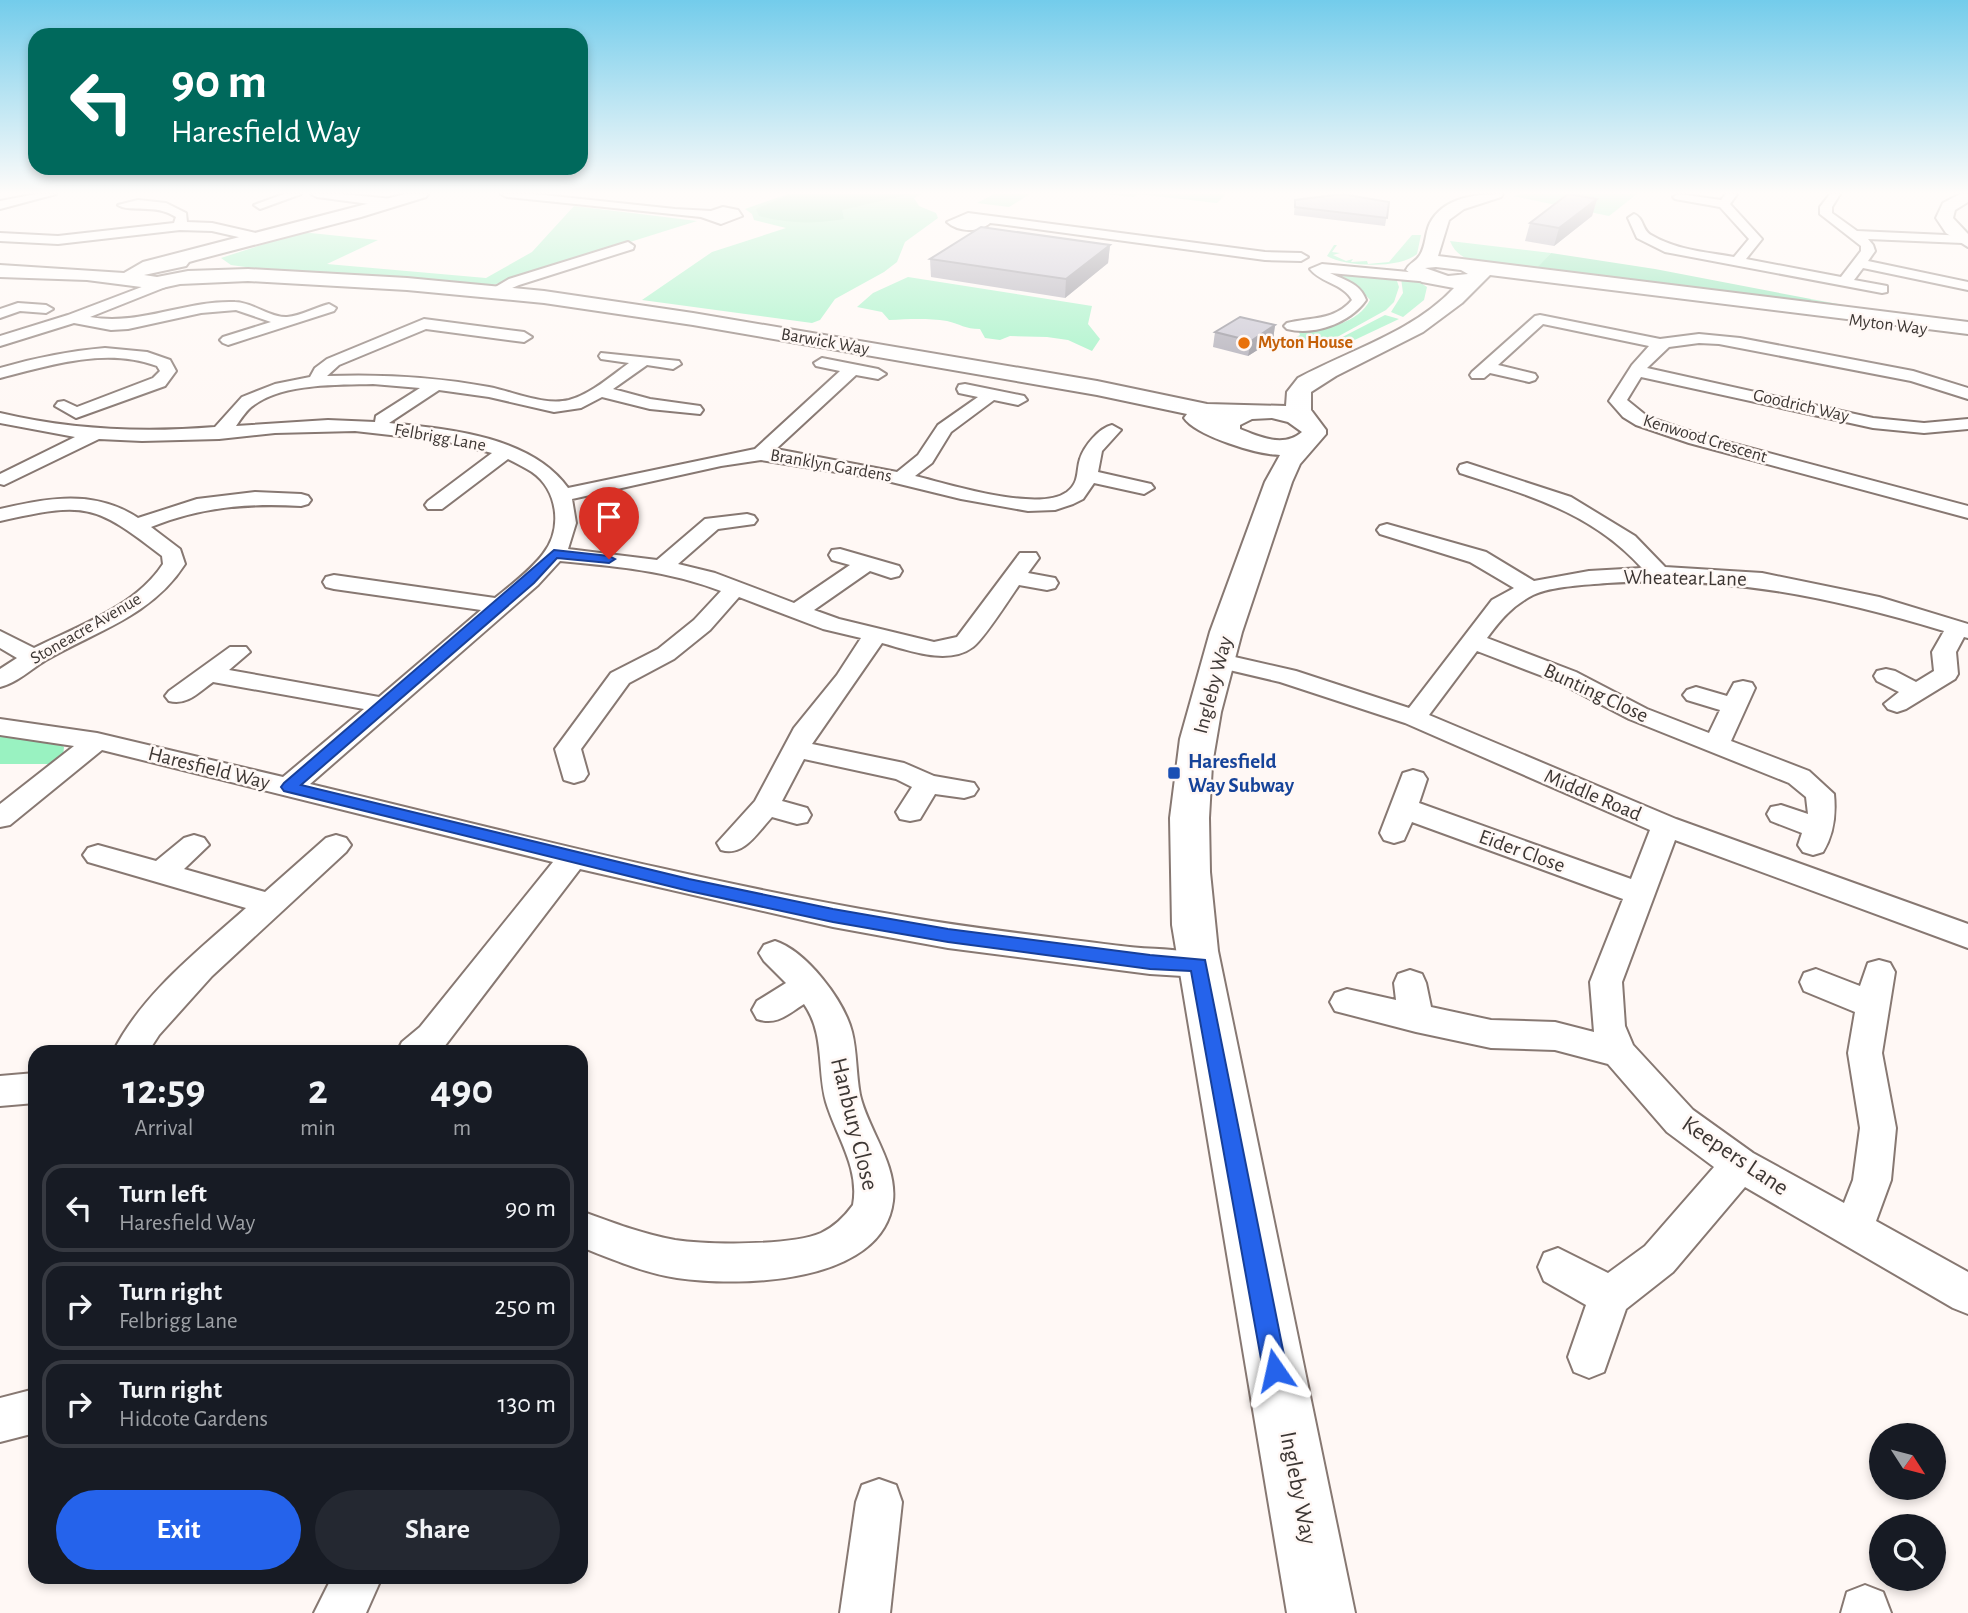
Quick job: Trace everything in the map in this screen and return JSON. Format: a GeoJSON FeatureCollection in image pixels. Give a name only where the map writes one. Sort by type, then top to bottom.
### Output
{"type":"FeatureCollection","features":[{"type":"Feature","properties":{"kind":"street"},"geometry":{"type":"LineString","coordinates":[[86,274],[126,269]]}},
{"type":"Feature","properties":{"kind":"street"},"geometry":{"type":"LineString","coordinates":[[133,280],[132,274],[144,269]]}},
{"type":"Feature","properties":{"kind":"street"},"geometry":{"type":"LineString","coordinates":[[0,341],[73,318],[198,272],[199,269]]}},
{"type":"Feature","properties":{"kind":"street","name":"Barwick Way"},"geometry":{"type":"LineString","coordinates":[[221,269],[248,275]]}},
{"type":"Feature","properties":{"kind":"street","name":"Barwick Way"},"geometry":{"type":"LineString","coordinates":[[494,292],[514,282],[554,269]]}},
{"type":"Feature","properties":{"kind":"street"},"geometry":{"type":"LineString","coordinates":[[1292,326],[1316,325],[1351,309],[1359,297],[1346,286],[1313,269]]}},
{"type":"Feature","properties":{"kind":"street"},"geometry":{"type":"LineString","coordinates":[[1385,269],[1470,272]]}},
{"type":"Feature","properties":{"kind":"street"},"geometry":{"type":"LineString","coordinates":[[1466,269],[1470,272]]}},
{"type":"Feature","properties":{"kind":"street"},"geometry":{"type":"LineString","coordinates":[[1776,269],[1882,289]]}},
{"type":"Feature","properties":{"kind":"street"},"geometry":{"type":"LineString","coordinates":[[1845,282],[1855,269]]}},
{"type":"Feature","properties":{"kind":"street"},"geometry":{"type":"LineString","coordinates":[[1889,269],[1968,286]]}},
{"type":"Feature","properties":{"kind":"street"},"geometry":{"type":"LineString","coordinates":[[0,271],[86,274],[133,280]]}},
{"type":"Feature","properties":{"kind":"street"},"geometry":{"type":"LineString","coordinates":[[1242,425],[1276,388],[1312,365],[1422,310],[1434,292],[1426,271]]}},
{"type":"Feature","properties":{"kind":"street"},"geometry":{"type":"LineString","coordinates":[[1305,432],[1296,400],[1300,389],[1306,383],[1426,323],[1451,304],[1470,272]]}},
{"type":"Feature","properties":{"kind":"street","name":"Myton Way"},"geometry":{"type":"LineString","coordinates":[[1470,272],[1968,328]]}},
{"type":"Feature","properties":{"kind":"street","name":"Myton Way"},"geometry":{"type":"LineString","coordinates":[[1470,272],[1515,281],[1968,334]]}},
{"type":"Feature","properties":{"kind":"street","name":"Barwick Way"},"geometry":{"type":"LineString","coordinates":[[133,280],[248,275],[407,284],[631,309],[780,334],[826,353],[1097,388],[1242,425]]}},
{"type":"Feature","properties":{"kind":"street"},"geometry":{"type":"LineString","coordinates":[[105,305],[133,280]]}},
{"type":"Feature","properties":{"kind":"street"},"geometry":{"type":"LineString","coordinates":[[0,306],[46,309]]}},
{"type":"Feature","properties":{"kind":"street"},"geometry":{"type":"LineString","coordinates":[[73,318],[111,325],[128,324],[201,309],[237,306],[286,321]]}},
{"type":"Feature","properties":{"kind":"street"},"geometry":{"type":"LineString","coordinates":[[0,314],[18,307]]}},
{"type":"Feature","properties":{"kind":"street"},"geometry":{"type":"LineString","coordinates":[[228,340],[329,309]]}},
{"type":"Feature","properties":{"kind":"street"},"geometry":{"type":"LineString","coordinates":[[1529,377],[1483,372],[1540,319],[1660,344],[1686,340],[1728,342],[1920,378],[1968,394]]}},
{"type":"Feature","properties":{"kind":"street"},"geometry":{"type":"LineString","coordinates":[[317,380],[321,371],[333,362],[424,324],[529,333],[505,349]]}},
{"type":"Feature","properties":{"kind":"street"},"geometry":{"type":"LineString","coordinates":[[251,333],[268,339]]}},
{"type":"Feature","properties":{"kind":"street","name":"Kenwood Crescent"},"geometry":{"type":"LineString","coordinates":[[1660,344],[1636,370],[1618,401],[1629,413],[1642,421],[1780,463],[1968,512]]}},
{"type":"Feature","properties":{"kind":"street"},"geometry":{"type":"LineString","coordinates":[[826,353],[853,369],[878,374]]}},
{"type":"Feature","properties":{"kind":"street"},"geometry":{"type":"LineString","coordinates":[[0,373],[31,364],[113,354],[143,355],[164,363],[168,371],[159,382],[80,418]]}},
{"type":"Feature","properties":{"kind":"street"},"geometry":{"type":"LineString","coordinates":[[607,356],[673,364]]}},
{"type":"Feature","properties":{"kind":"street"},"geometry":{"type":"LineString","coordinates":[[219,434],[248,401],[281,388],[317,380],[373,379],[436,385],[489,392],[554,407],[575,404],[600,391],[644,360]]}},
{"type":"Feature","properties":{"kind":"street"},"geometry":{"type":"LineString","coordinates":[[761,454],[804,415],[826,390],[853,369]]}},
{"type":"Feature","properties":{"kind":"street","name":"Goodrich Way"},"geometry":{"type":"LineString","coordinates":[[1636,370],[1873,423],[1924,428],[1968,424]]}},
{"type":"Feature","properties":{"kind":"street"},"geometry":{"type":"LineString","coordinates":[[383,420],[436,385]]}},
{"type":"Feature","properties":{"kind":"street"},"geometry":{"type":"LineString","coordinates":[[965,389],[1018,400]]}},
{"type":"Feature","properties":{"kind":"street"},"geometry":{"type":"LineString","coordinates":[[600,391],[650,404],[694,410]]}},
{"type":"Feature","properties":{"kind":"street"},"geometry":{"type":"LineString","coordinates":[[901,478],[925,458],[943,429],[973,411],[991,394]]}},
{"type":"Feature","properties":{"kind":"street"},"geometry":{"type":"LineString","coordinates":[[634,416],[650,404]]}},
{"type":"Feature","properties":{"kind":"street"},"geometry":{"type":"LineString","coordinates":[[402,407],[423,410]]}},
{"type":"Feature","properties":{"kind":"street"},"geometry":{"type":"LineString","coordinates":[[1242,425],[1286,414],[1305,432]]}},
{"type":"Feature","properties":{"kind":"street","name":"Felbrigg Lane"},"geometry":{"type":"LineString","coordinates":[[0,418],[52,429],[80,418],[219,434],[352,426],[447,436],[505,452],[542,470],[559,487],[562,495]]}},
{"type":"Feature","properties":{"kind":"street","name":"Felbrigg Lane"},"geometry":{"type":"LineString","coordinates":[[4,479],[80,418]]}},
{"type":"Feature","properties":{"kind":"street"},"geometry":{"type":"LineString","coordinates":[[1242,425],[1268,447],[1305,432]]}},
{"type":"Feature","properties":{"kind":"street"},"geometry":{"type":"LineString","coordinates":[[1242,425],[1275,489]]}},
{"type":"Feature","properties":{"kind":"street","name":"Branklyn Gardens"},"geometry":{"type":"LineString","coordinates":[[562,495],[721,460],[761,454],[780,455],[901,478],[961,493],[1042,505],[1055,504],[1076,495],[1088,476],[1086,466],[1090,452],[1112,430]]}},
{"type":"Feature","properties":{"kind":"street","name":"Ingleby Way"},"geometry":{"type":"LineString","coordinates":[[1305,432],[1283,468],[1268,519],[1217,660],[1198,739],[1193,776],[1189,889],[1197,958],[1321,1613]]}},
{"type":"Feature","properties":{"kind":"street"},"geometry":{"type":"LineString","coordinates":[[435,505],[505,452]]}},
{"type":"Feature","properties":{"kind":"street"},"geometry":{"type":"LineString","coordinates":[[1467,469],[1493,484],[1575,508],[1628,540],[1659,573]]}},
{"type":"Feature","properties":{"kind":"street"},"geometry":{"type":"LineString","coordinates":[[1088,476],[1144,488]]}},
{"type":"Feature","properties":{"kind":"street"},"geometry":{"type":"LineString","coordinates":[[454,490],[478,493]]}},
{"type":"Feature","properties":{"kind":"street"},"geometry":{"type":"LineString","coordinates":[[289,787],[530,580],[554,554],[566,528],[566,508],[562,495]]}},
{"type":"Feature","properties":{"kind":"street"},"geometry":{"type":"LineString","coordinates":[[250,513],[267,498]]}},
{"type":"Feature","properties":{"kind":"street"},"geometry":{"type":"LineString","coordinates":[[135,526],[210,500],[301,500]]}},
{"type":"Feature","properties":{"kind":"street","name":"Stoneacre Avenue"},"geometry":{"type":"LineString","coordinates":[[0,515],[61,505],[89,505],[112,511],[172,554],[174,564],[162,582],[122,611],[34,658],[0,680]]}},
{"type":"Feature","properties":{"kind":"street"},"geometry":{"type":"LineString","coordinates":[[662,567],[712,523],[747,520]]}},
{"type":"Feature","properties":{"kind":"street"},"geometry":{"type":"LineString","coordinates":[[1387,530],[1410,545],[1478,557],[1530,588]]}},
{"type":"Feature","properties":{"kind":"street"},"geometry":{"type":"LineString","coordinates":[[554,554],[662,567],[735,588],[831,624],[934,649],[965,642],[1028,558]]}},
{"type":"Feature","properties":{"kind":"street"},"geometry":{"type":"LineString","coordinates":[[840,555],[891,571]]}},
{"type":"Feature","properties":{"kind":"street"},"geometry":{"type":"LineString","coordinates":[[797,611],[865,565]]}},
{"type":"Feature","properties":{"kind":"street"},"geometry":{"type":"LineString","coordinates":[[316,597],[353,567]]}},
{"type":"Feature","properties":{"kind":"street","name":"Wheatear Lane"},"geometry":{"type":"LineString","coordinates":[[1414,718],[1500,605],[1530,588],[1589,578],[1659,573],[1762,580],[1879,604],[1963,629]]}},
{"type":"Feature","properties":{"kind":"street"},"geometry":{"type":"LineString","coordinates":[[1014,577],[1047,583]]}},
{"type":"Feature","properties":{"kind":"street"},"geometry":{"type":"LineString","coordinates":[[334,582],[499,606]]}},
{"type":"Feature","properties":{"kind":"street"},"geometry":{"type":"LineString","coordinates":[[574,774],[568,749],[620,678],[677,658],[735,588]]}},
{"type":"Feature","properties":{"kind":"street"},"geometry":{"type":"LineString","coordinates":[[1886,676],[1907,698],[1946,674],[1944,652],[1963,629]]}},
{"type":"Feature","properties":{"kind":"street"},"geometry":{"type":"LineString","coordinates":[[731,843],[766,806],[795,749],[875,635]]}},
{"type":"Feature","properties":{"kind":"street"},"geometry":{"type":"LineString","coordinates":[[0,638],[34,658]]}},
{"type":"Feature","properties":{"kind":"street","name":"Bunting Close"},"geometry":{"type":"LineString","coordinates":[[1474,641],[1567,677],[1638,714],[1799,777],[1820,794],[1822,814],[1815,836],[1781,814]]}},
{"type":"Feature","properties":{"kind":"street"},"geometry":{"type":"LineString","coordinates":[[178,696],[238,652]]}},
{"type":"Feature","properties":{"kind":"street","name":"Middle Road"},"geometry":{"type":"LineString","coordinates":[[1217,660],[1287,676],[1414,718],[1666,826],[1968,936]]}},
{"type":"Feature","properties":{"kind":"street"},"geometry":{"type":"LineString","coordinates":[[209,674],[384,705]]}},
{"type":"Feature","properties":{"kind":"street"},"geometry":{"type":"LineString","coordinates":[[1696,695],[1739,698],[1716,746]]}},
{"type":"Feature","properties":{"kind":"street","name":"Haresfield Way"},"geometry":{"type":"LineString","coordinates":[[0,727],[97,741],[689,885],[897,927],[1150,962],[1197,958]]}},
{"type":"Feature","properties":{"kind":"street"},"geometry":{"type":"LineString","coordinates":[[0,818],[97,741]]}},
{"type":"Feature","properties":{"kind":"street"},"geometry":{"type":"LineString","coordinates":[[795,749],[904,772],[928,784],[964,789]]}},
{"type":"Feature","properties":{"kind":"street","name":"Eider Close"},"geometry":{"type":"LineString","coordinates":[[1413,779],[1398,820],[1642,894]]}},
{"type":"Feature","properties":{"kind":"street"},"geometry":{"type":"LineString","coordinates":[[910,812],[928,784]]}},
{"type":"Feature","properties":{"kind":"street"},"geometry":{"type":"LineString","coordinates":[[766,806],[797,816]]}},
{"type":"Feature","properties":{"kind":"street","name":"Keepers Lane"},"geometry":{"type":"LineString","coordinates":[[1666,826],[1606,982],[1608,1026],[1619,1053],[1680,1121],[1740,1165],[1968,1294]]}},
{"type":"Feature","properties":{"kind":"street"},"geometry":{"type":"LineString","coordinates":[[161,873],[194,845]]}},
{"type":"Feature","properties":{"kind":"street"},"geometry":{"type":"LineString","coordinates":[[136,1045],[155,1016],[201,967],[336,845]]}},
{"type":"Feature","properties":{"kind":"street"},"geometry":{"type":"LineString","coordinates":[[98,855],[270,904]]}},
{"type":"Feature","properties":{"kind":"street"},"geometry":{"type":"LineString","coordinates":[[422,1045],[432,1037],[573,857]]}},
{"type":"Feature","properties":{"kind":"street","name":"Hanbury Close"},"geometry":{"type":"LineString","coordinates":[[588,1232],[638,1251],[680,1259],[768,1259],[820,1252],[845,1240],[869,1216],[874,1199],[873,1179],[843,1097],[833,1025],[821,1001],[775,953]]}},
{"type":"Feature","properties":{"kind":"street"},"geometry":{"type":"LineString","coordinates":[[1410,982],[1416,1019]]}},
{"type":"Feature","properties":{"kind":"street"},"geometry":{"type":"LineString","coordinates":[[1816,982],[1876,988],[1865,1053],[1878,1128],[1872,1180],[1853,1230]]}},
{"type":"Feature","properties":{"kind":"street"},"geometry":{"type":"LineString","coordinates":[[769,1010],[808,985]]}},
{"type":"Feature","properties":{"kind":"street"},"geometry":{"type":"LineString","coordinates":[[1347,1002],[1491,1034],[1555,1036],[1619,1053]]}},
{"type":"Feature","properties":{"kind":"street"},"geometry":{"type":"LineString","coordinates":[[0,1091],[28,1089]]}},
{"type":"Feature","properties":{"kind":"street"},"geometry":{"type":"LineString","coordinates":[[1589,1357],[1610,1296],[1659,1259],[1740,1165]]}},
{"type":"Feature","properties":{"kind":"street"},"geometry":{"type":"LineString","coordinates":[[1558,1268],[1610,1296]]}},
{"type":"Feature","properties":{"kind":"street"},"geometry":{"type":"LineString","coordinates":[[0,1420],[28,1413]]}},
{"type":"Feature","properties":{"kind":"street"},"geometry":{"type":"LineString","coordinates":[[865,1613],[879,1502]]}},
{"type":"Feature","properties":{"kind":"street"},"geometry":{"type":"LineString","coordinates":[[340,1613],[354,1584]]}},
{"type":"Feature","properties":{"kind":"green space"},"geometry":{"type":"Polygon","coordinates":[[[262,269],[387,269],[486,278],[501,269],[543,269],[493,285],[262,269]]]}},
{"type":"Feature","properties":{"kind":"green space"},"geometry":{"type":"Polygon","coordinates":[[[687,269],[888,269],[835,299],[820,320],[812,323],[642,300],[687,269]]]}},
{"type":"Feature","properties":{"kind":"green space"},"geometry":{"type":"Polygon","coordinates":[[[1512,269],[1536,269],[1533,273],[1794,305],[1809,303],[1811,299],[1941,323],[1532,274],[1512,269]]]}},
{"type":"Feature","properties":{"kind":"green space"},"geometry":{"type":"Polygon","coordinates":[[[1536,269],[1656,269],[1811,299],[1810,303],[1532,273],[1536,269]]]}},
{"type":"Feature","properties":{"kind":"green space"},"geometry":{"type":"Polygon","coordinates":[[[1333,273],[1396,278],[1399,287],[1394,302],[1386,310],[1321,344],[1293,339],[1300,335],[1298,330],[1328,327],[1348,320],[1357,315],[1370,300],[1359,288],[1334,278],[1333,273]]]}},
{"type":"Feature","properties":{"kind":"green space"},"geometry":{"type":"Polygon","coordinates":[[[908,277],[1092,306],[1088,324],[1100,339],[1092,351],[1068,340],[1047,337],[1010,336],[1000,340],[985,338],[980,329],[947,321],[889,320],[882,312],[857,307],[873,293],[908,277]]]}},
{"type":"Feature","properties":{"kind":"green space"},"geometry":{"type":"Polygon","coordinates":[[[1401,278],[1418,281],[1427,287],[1424,300],[1403,317],[1391,312],[1403,293],[1401,278]]]}},
{"type":"Feature","properties":{"kind":"green space"},"geometry":{"type":"Polygon","coordinates":[[[1385,315],[1399,319],[1344,345],[1327,345],[1385,315]]]}},
{"type":"Feature","properties":{"kind":"green space"},"geometry":{"type":"Polygon","coordinates":[[[0,736],[59,744],[64,747],[63,757],[57,764],[0,764],[0,736]]]}},
{"type":"Feature","properties":{"kind":"building"},"geometry":{"type":"Polygon","coordinates":[[[1000,269],[1079,269],[1066,279],[1000,269]]]}},
{"type":"Feature","properties":{"kind":"building"},"geometry":{"type":"Polygon","coordinates":[[[1240,317],[1275,325],[1251,341],[1215,332],[1240,317]]]}},
{"type":"Feature","properties":{"kind":"place","name":"Myton House"},"geometry":{"type":"Point","coordinates":[1244,343]}},
{"type":"Feature","properties":{"kind":"place","name":"Haresfield Way Subway"},"geometry":{"type":"Point","coordinates":[1174,773]}},
{"type":"Feature","properties":{"kind":"route"},"geometry":{"type":"LineString","coordinates":[[609,559],[554,554],[530,580],[289,787],[689,885],[833,916],[948,936],[1150,962],[1199,965],[1275,1370]]}}]}
